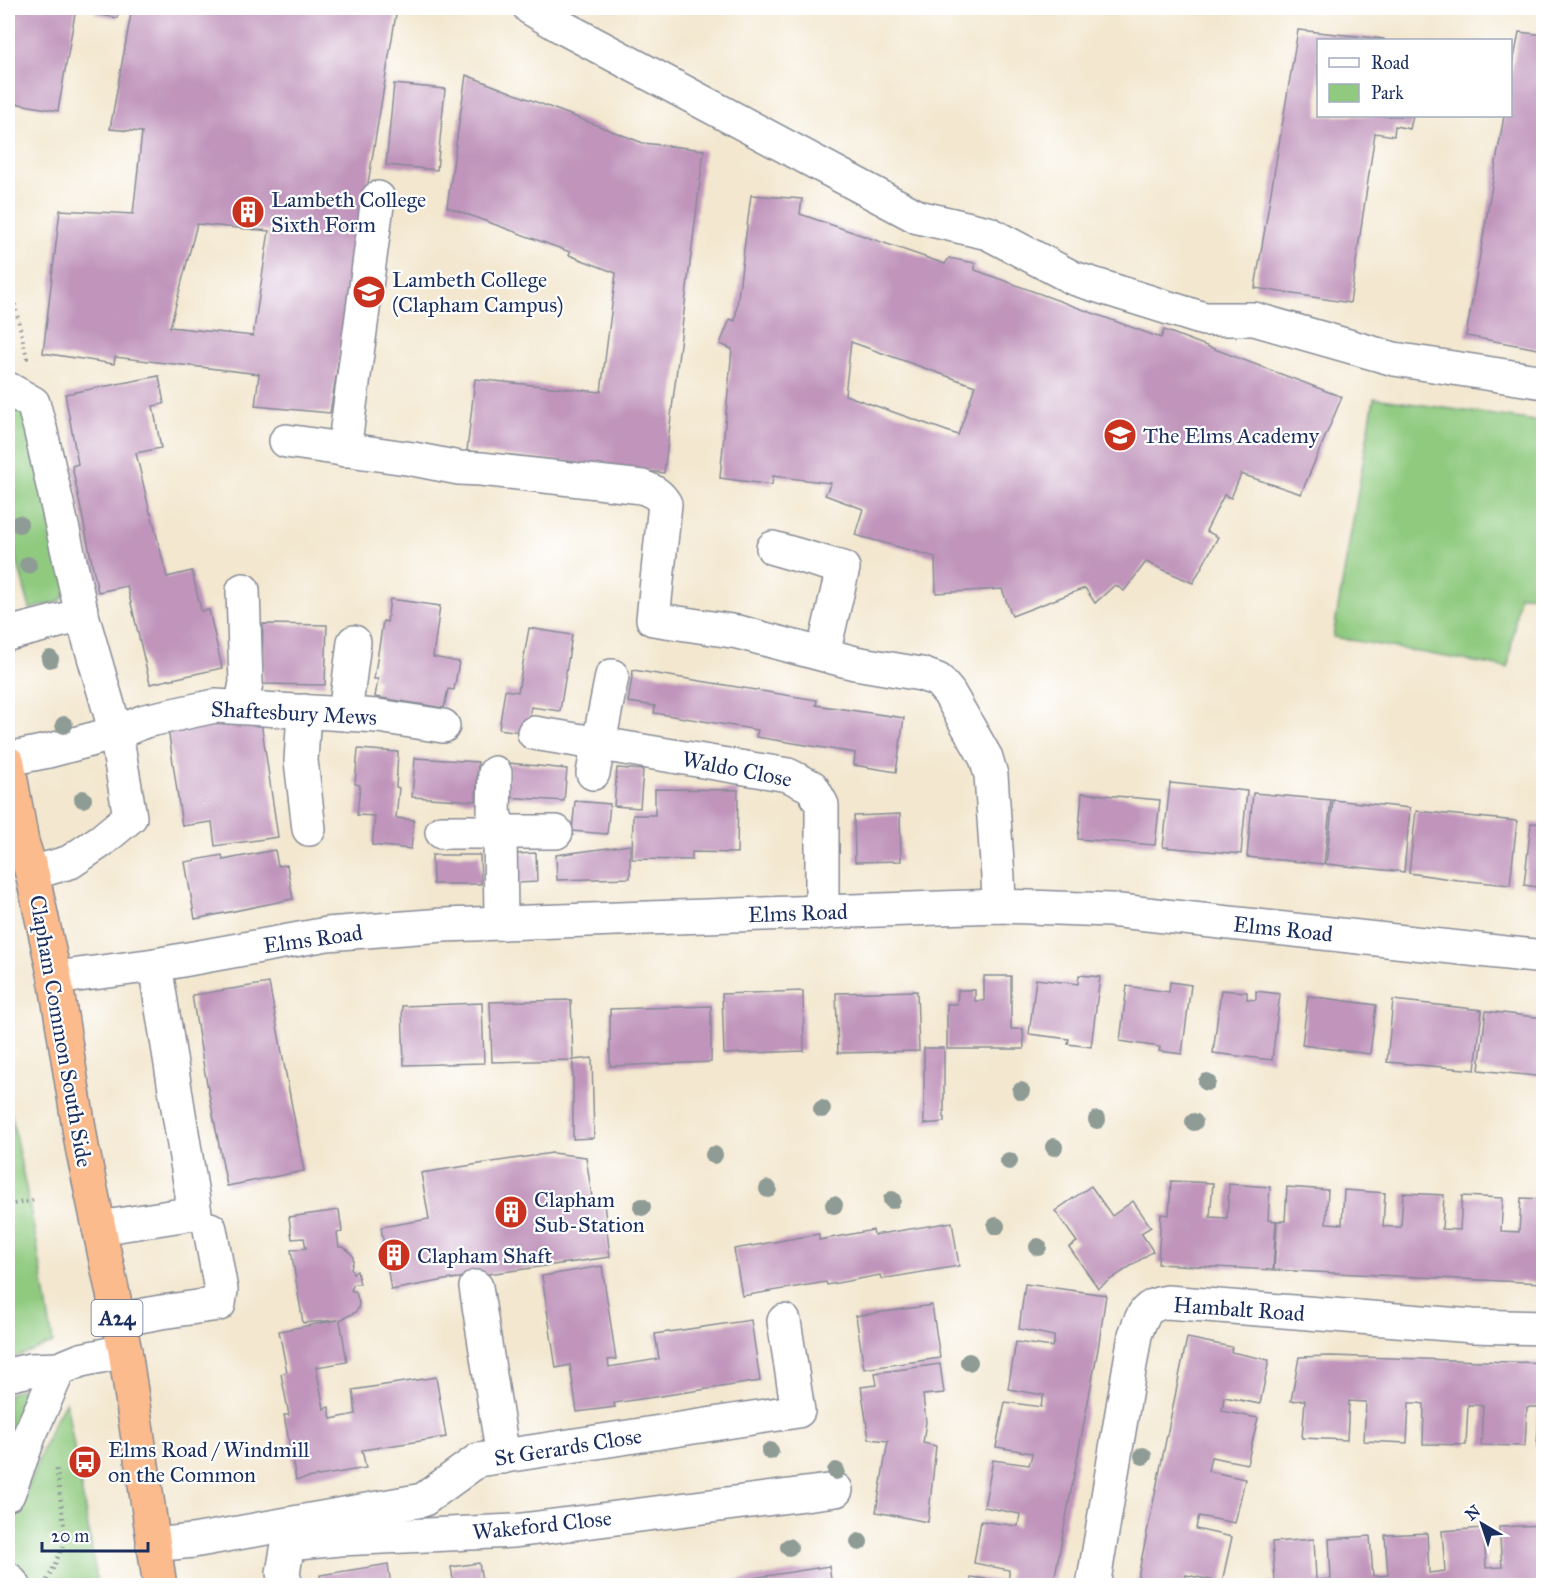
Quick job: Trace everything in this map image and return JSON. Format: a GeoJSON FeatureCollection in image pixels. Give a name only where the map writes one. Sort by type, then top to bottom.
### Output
{"type":"FeatureCollection","features":[{"type":"Feature","properties":{"kind":"highway","name":"Clapham Common South Side"},"geometry":{"type":"LineString","coordinates":[[8,761],[15,844],[32,873],[55,978],[82,1147],[121,1335],[160,1586]]}},
{"type":"Feature","properties":{"kind":"street"},"geometry":{"type":"LineString","coordinates":[[530,8],[918,217],[988,233],[1073,278],[1204,319],[1254,319],[1394,359],[1544,382]]}},
{"type":"Feature","properties":{"kind":"street"},"geometry":{"type":"LineString","coordinates":[[344,450],[378,198]]}},
{"type":"Feature","properties":{"kind":"street"},"geometry":{"type":"LineString","coordinates":[[8,389],[33,404],[40,428],[82,615],[116,733],[130,817],[101,841],[70,862],[32,873]]}},
{"type":"Feature","properties":{"kind":"street"},"geometry":{"type":"LineString","coordinates":[[286,441],[459,468],[642,487],[654,491],[665,504],[653,619],[738,632],[855,663],[921,674],[938,680],[949,693],[986,758],[991,776],[999,906]]}},
{"type":"Feature","properties":{"kind":"street"},"geometry":{"type":"LineString","coordinates":[[773,548],[843,568],[823,654]]}},
{"type":"Feature","properties":{"kind":"street"},"geometry":{"type":"LineString","coordinates":[[241,707],[246,683],[243,590]]}},
{"type":"Feature","properties":{"kind":"street"},"geometry":{"type":"LineString","coordinates":[[8,634],[82,615]]}},
{"type":"Feature","properties":{"kind":"street"},"geometry":{"type":"LineString","coordinates":[[345,714],[354,642]]}},
{"type":"Feature","properties":{"kind":"street"},"geometry":{"type":"LineString","coordinates":[[596,759],[612,676]]}},
{"type":"Feature","properties":{"kind":"street","name":"Shaftesbury Mews"},"geometry":{"type":"LineString","coordinates":[[8,761],[116,733],[145,721],[215,706],[378,716],[443,726]]}},
{"type":"Feature","properties":{"kind":"street"},"geometry":{"type":"LineString","coordinates":[[304,711],[301,761],[309,829]]}},
{"type":"Feature","properties":{"kind":"street","name":"Waldo Close"},"geometry":{"type":"LineString","coordinates":[[534,733],[596,759],[788,775],[812,787],[822,805],[822,913]]}},
{"type":"Feature","properties":{"kind":"street"},"geometry":{"type":"LineString","coordinates":[[495,774],[494,813],[500,832],[501,923]]}},
{"type":"Feature","properties":{"kind":"street"},"geometry":{"type":"LineString","coordinates":[[442,832],[556,832]]}},
{"type":"Feature","properties":{"kind":"street","name":"Elms Road"},"geometry":{"type":"LineString","coordinates":[[55,978],[155,965],[327,934],[443,925],[999,906],[1110,910],[1544,957]]}},
{"type":"Feature","properties":{"kind":"street"},"geometry":{"type":"LineString","coordinates":[[99,1228],[195,1213],[155,965]]}},
{"type":"Feature","properties":{"kind":"street"},"geometry":{"type":"LineString","coordinates":[[8,1494],[59,1369],[66,1364],[81,1360],[161,1312],[219,1304],[221,1290],[210,1229]]}},
{"type":"Feature","properties":{"kind":"street"},"geometry":{"type":"LineString","coordinates":[[476,1287],[503,1457]]}},
{"type":"Feature","properties":{"kind":"street","name":"Hambalt Road"},"geometry":{"type":"LineString","coordinates":[[1093,1586],[1135,1335],[1141,1318],[1148,1308],[1167,1302],[1473,1326],[1544,1328]]}},
{"type":"Feature","properties":{"kind":"street","name":"St Gerards Close"},"geometry":{"type":"LineString","coordinates":[[153,1545],[193,1541],[423,1500],[478,1460],[798,1411],[784,1322]]}},
{"type":"Feature","properties":{"kind":"street"},"geometry":{"type":"LineString","coordinates":[[8,1375],[30,1370],[59,1369]]}},
{"type":"Feature","properties":{"kind":"street","name":"Wakeford Close"},"geometry":{"type":"LineString","coordinates":[[286,1586],[283,1573],[288,1544],[339,1539],[514,1531],[836,1490]]}},
{"type":"Feature","properties":{"kind":"street"},"geometry":{"type":"LineString","coordinates":[[8,1579],[14,1586]]}},
{"type":"Feature","properties":{"kind":"path"},"geometry":{"type":"LineString","coordinates":[[8,275],[27,358]]}},
{"type":"Feature","properties":{"kind":"path"},"geometry":{"type":"LineString","coordinates":[[8,1205],[35,1200]]}},
{"type":"Feature","properties":{"kind":"path"},"geometry":{"type":"LineString","coordinates":[[41,1411],[51,1428],[66,1539],[44,1586]]}},
{"type":"Feature","properties":{"kind":"green space"},"geometry":{"type":"Polygon","coordinates":[[[1374,398],[1543,422],[1543,596],[1519,595],[1508,668],[1333,637],[1374,398]]]}},
{"type":"Feature","properties":{"kind":"green space"},"geometry":{"type":"Polygon","coordinates":[[[8,410],[27,411],[69,589],[60,601],[30,609],[8,526],[8,410]]]}},
{"type":"Feature","properties":{"kind":"green space"},"geometry":{"type":"Polygon","coordinates":[[[8,1098],[37,1244],[53,1343],[8,1360],[8,1098]]]}},
{"type":"Feature","properties":{"kind":"green space"},"geometry":{"type":"Polygon","coordinates":[[[24,1388],[28,1390],[27,1394],[8,1439],[8,1394],[24,1388]]]}},
{"type":"Feature","properties":{"kind":"green space"},"geometry":{"type":"Polygon","coordinates":[[[66,1401],[98,1585],[29,1585],[12,1564],[8,1538],[52,1426],[66,1401]]]}},
{"type":"Feature","properties":{"kind":"building"},"geometry":{"type":"Polygon","coordinates":[[[8,8],[76,8],[58,111],[8,102],[8,8]]]}},
{"type":"Feature","properties":{"kind":"building"},"geometry":{"type":"Polygon","coordinates":[[[96,8],[119,8],[117,18],[95,14],[96,8]]]}},
{"type":"Feature","properties":{"kind":"building","name":"Lambeth College Sixth Form"},"geometry":{"type":"Polygon","coordinates":[[[132,8],[397,8],[330,413],[255,406],[259,374],[115,357],[114,364],[43,353],[60,210],[133,214],[142,132],[110,129],[132,8]],[[197,224],[170,327],[253,336],[269,231],[197,224]]]}},
{"type":"Feature","properties":{"kind":"building"},"geometry":{"type":"Polygon","coordinates":[[[1298,30],[1384,39],[1317,39],[1317,117],[1413,117],[1410,129],[1395,126],[1394,136],[1375,133],[1350,303],[1255,288],[1298,30]]]}},
{"type":"Feature","properties":{"kind":"building"},"geometry":{"type":"Polygon","coordinates":[[[1519,32],[1544,35],[1544,350],[1466,336],[1504,117],[1512,117],[1512,69],[1519,32]]]}},
{"type":"Feature","properties":{"kind":"building"},"geometry":{"type":"Polygon","coordinates":[[[466,75],[643,143],[704,150],[664,473],[467,451],[475,379],[601,392],[616,273],[569,255],[570,252],[447,207],[466,75]]]}},
{"type":"Feature","properties":{"kind":"building"},"geometry":{"type":"Polygon","coordinates":[[[394,84],[445,89],[437,170],[386,165],[394,84]]]}},
{"type":"Feature","properties":{"kind":"building"},"geometry":{"type":"Polygon","coordinates":[[[751,195],[802,199],[800,214],[945,264],[949,258],[975,263],[975,270],[1161,338],[1164,330],[1342,397],[1301,494],[1241,474],[1231,498],[1224,495],[1206,531],[1218,537],[1193,583],[1146,562],[1124,591],[1115,585],[1095,603],[1085,588],[1012,616],[1002,589],[936,593],[935,557],[855,535],[863,509],[825,495],[831,483],[773,476],[772,485],[720,478],[732,349],[720,344],[730,319],[735,321],[751,195]],[[851,342],[845,395],[958,435],[975,386],[851,342]]]}},
{"type":"Feature","properties":{"kind":"building"},"geometry":{"type":"Polygon","coordinates":[[[159,376],[164,404],[153,406],[161,448],[136,453],[167,577],[192,571],[201,611],[209,610],[222,668],[150,684],[127,586],[98,592],[72,466],[78,464],[65,394],[159,376]]]}},
{"type":"Feature","properties":{"kind":"building"},"geometry":{"type":"Polygon","coordinates":[[[390,599],[440,606],[433,657],[459,662],[454,690],[448,689],[444,708],[375,697],[378,679],[374,679],[383,621],[387,622],[390,599]]]}},
{"type":"Feature","properties":{"kind":"building"},"geometry":{"type":"Polygon","coordinates":[[[263,624],[327,625],[325,685],[262,684],[263,624]]]}},
{"type":"Feature","properties":{"kind":"building"},"geometry":{"type":"Polygon","coordinates":[[[529,628],[572,635],[560,711],[531,707],[527,733],[499,729],[505,690],[518,692],[529,628]]]}},
{"type":"Feature","properties":{"kind":"building"},"geometry":{"type":"Polygon","coordinates":[[[633,670],[817,700],[816,705],[904,718],[896,772],[854,765],[855,753],[756,737],[758,730],[654,713],[655,706],[628,702],[633,670]]]}},
{"type":"Feature","properties":{"kind":"building"},"geometry":{"type":"Polygon","coordinates":[[[260,715],[278,837],[215,846],[212,822],[182,826],[168,728],[260,715]]]}},
{"type":"Feature","properties":{"kind":"building"},"geometry":{"type":"Polygon","coordinates":[[[358,749],[398,752],[396,787],[399,788],[396,818],[414,820],[411,849],[372,845],[375,816],[357,815],[360,785],[355,784],[358,749]]]}},
{"type":"Feature","properties":{"kind":"building"},"geometry":{"type":"Polygon","coordinates":[[[415,758],[478,762],[476,801],[412,797],[415,758]]]}},
{"type":"Feature","properties":{"kind":"building"},"geometry":{"type":"Polygon","coordinates":[[[509,763],[567,769],[564,801],[506,797],[509,763]]]}},
{"type":"Feature","properties":{"kind":"building"},"geometry":{"type":"Polygon","coordinates":[[[617,768],[643,770],[640,808],[614,806],[617,768]]]}},
{"type":"Feature","properties":{"kind":"building"},"geometry":{"type":"Polygon","coordinates":[[[1170,783],[1247,791],[1241,854],[1163,847],[1170,783]]]}},
{"type":"Feature","properties":{"kind":"building"},"geometry":{"type":"Polygon","coordinates":[[[655,789],[738,790],[737,853],[692,852],[692,860],[632,859],[633,815],[655,815],[655,789]]]}},
{"type":"Feature","properties":{"kind":"building"},"geometry":{"type":"Polygon","coordinates":[[[1082,793],[1160,800],[1155,845],[1078,839],[1082,793]]]}},
{"type":"Feature","properties":{"kind":"building"},"geometry":{"type":"Polygon","coordinates":[[[1253,793],[1331,800],[1324,864],[1247,857],[1253,793]]]}},
{"type":"Feature","properties":{"kind":"building"},"geometry":{"type":"Polygon","coordinates":[[[1333,800],[1410,808],[1404,872],[1326,864],[1333,800]]]}},
{"type":"Feature","properties":{"kind":"building"},"geometry":{"type":"Polygon","coordinates":[[[575,801],[610,804],[607,834],[572,831],[575,801]]]}},
{"type":"Feature","properties":{"kind":"building"},"geometry":{"type":"Polygon","coordinates":[[[1416,811],[1517,821],[1510,885],[1409,873],[1416,811]]]}},
{"type":"Feature","properties":{"kind":"building"},"geometry":{"type":"Polygon","coordinates":[[[900,814],[901,861],[855,862],[854,816],[900,814]]]}},
{"type":"Feature","properties":{"kind":"building"},"geometry":{"type":"Polygon","coordinates":[[[1531,823],[1544,824],[1544,888],[1524,885],[1531,823]]]}},
{"type":"Feature","properties":{"kind":"building"},"geometry":{"type":"Polygon","coordinates":[[[630,845],[630,878],[557,880],[556,855],[630,845]]]}},
{"type":"Feature","properties":{"kind":"building"},"geometry":{"type":"Polygon","coordinates":[[[275,850],[278,866],[287,865],[293,899],[195,919],[185,862],[222,855],[223,860],[275,850]]]}},
{"type":"Feature","properties":{"kind":"building"},"geometry":{"type":"Polygon","coordinates":[[[536,853],[537,882],[517,883],[515,854],[536,853]]]}},
{"type":"Feature","properties":{"kind":"building"},"geometry":{"type":"Polygon","coordinates":[[[432,855],[480,855],[481,884],[433,884],[432,855]]]}},
{"type":"Feature","properties":{"kind":"building"},"geometry":{"type":"Polygon","coordinates":[[[1079,975],[1100,977],[1091,1047],[1068,1044],[1069,1039],[1029,1034],[1036,979],[1078,984],[1079,975]]]}},
{"type":"Feature","properties":{"kind":"building"},"geometry":{"type":"Polygon","coordinates":[[[984,976],[1011,976],[1011,1029],[1023,1029],[1024,1049],[947,1049],[947,1004],[957,1004],[958,990],[975,990],[975,1001],[984,1001],[984,976]]]}},
{"type":"Feature","properties":{"kind":"building"},"geometry":{"type":"Polygon","coordinates":[[[1170,982],[1191,985],[1182,1054],[1159,1051],[1160,1047],[1120,1041],[1127,986],[1169,992],[1170,982]]]}},
{"type":"Feature","properties":{"kind":"building"},"geometry":{"type":"Polygon","coordinates":[[[269,983],[304,1171],[227,1186],[192,995],[269,983]]]}},
{"type":"Feature","properties":{"kind":"building"},"geometry":{"type":"Polygon","coordinates":[[[1221,990],[1247,992],[1247,999],[1256,1000],[1256,991],[1280,994],[1272,1060],[1213,1053],[1221,990]]]}},
{"type":"Feature","properties":{"kind":"building"},"geometry":{"type":"Polygon","coordinates":[[[803,991],[804,1051],[724,1054],[722,994],[803,991]]]}},
{"type":"Feature","properties":{"kind":"building"},"geometry":{"type":"Polygon","coordinates":[[[917,991],[919,1051],[838,1053],[836,993],[917,991]]]}},
{"type":"Feature","properties":{"kind":"building"},"geometry":{"type":"Polygon","coordinates":[[[1308,996],[1376,1005],[1370,1054],[1302,1045],[1308,996]]]}},
{"type":"Feature","properties":{"kind":"building"},"geometry":{"type":"Polygon","coordinates":[[[571,1000],[573,1060],[492,1062],[490,1002],[571,1000]]]}},
{"type":"Feature","properties":{"kind":"building"},"geometry":{"type":"Polygon","coordinates":[[[1393,1000],[1482,1010],[1475,1070],[1387,1062],[1393,1000]]]}},
{"type":"Feature","properties":{"kind":"building"},"geometry":{"type":"Polygon","coordinates":[[[482,1003],[484,1063],[404,1065],[402,1006],[482,1003]]]}},
{"type":"Feature","properties":{"kind":"building"},"geometry":{"type":"Polygon","coordinates":[[[711,1006],[711,1062],[610,1066],[610,1009],[711,1006]]]}},
{"type":"Feature","properties":{"kind":"building"},"geometry":{"type":"Polygon","coordinates":[[[1486,1011],[1544,1018],[1544,1077],[1479,1070],[1486,1011]]]}},
{"type":"Feature","properties":{"kind":"building"},"geometry":{"type":"Polygon","coordinates":[[[924,1048],[944,1048],[944,1122],[924,1124],[924,1048]]]}},
{"type":"Feature","properties":{"kind":"building"},"geometry":{"type":"Polygon","coordinates":[[[592,1058],[594,1138],[573,1139],[573,1060],[592,1058]]]}},
{"type":"Feature","properties":{"kind":"building","name":"Clapham Sub-Station"},"geometry":{"type":"Polygon","coordinates":[[[552,1153],[586,1157],[593,1204],[604,1203],[610,1257],[445,1280],[391,1290],[381,1227],[429,1219],[421,1173],[552,1153]]]}},
{"type":"Feature","properties":{"kind":"building"},"geometry":{"type":"Polygon","coordinates":[[[1171,1181],[1213,1183],[1210,1217],[1227,1218],[1229,1184],[1270,1187],[1268,1220],[1276,1221],[1273,1270],[1158,1264],[1161,1214],[1169,1215],[1171,1181]]]}},
{"type":"Feature","properties":{"kind":"building"},"geometry":{"type":"Polygon","coordinates":[[[1091,1186],[1112,1216],[1133,1201],[1151,1227],[1141,1233],[1153,1251],[1098,1288],[1069,1247],[1077,1242],[1055,1211],[1091,1186]]]}},
{"type":"Feature","properties":{"kind":"building"},"geometry":{"type":"Polygon","coordinates":[[[1287,1187],[1328,1190],[1326,1223],[1342,1224],[1344,1190],[1385,1193],[1383,1226],[1392,1227],[1401,1227],[1403,1193],[1444,1195],[1442,1229],[1460,1230],[1462,1196],[1503,1198],[1501,1231],[1519,1232],[1521,1198],[1544,1199],[1544,1283],[1274,1270],[1277,1221],[1285,1221],[1287,1187]]]}},
{"type":"Feature","properties":{"kind":"building"},"geometry":{"type":"Polygon","coordinates":[[[339,1210],[342,1232],[337,1233],[339,1247],[348,1250],[353,1256],[351,1268],[353,1273],[357,1271],[360,1284],[354,1284],[351,1290],[356,1292],[359,1303],[354,1313],[340,1320],[347,1362],[316,1367],[324,1409],[329,1407],[331,1419],[356,1414],[353,1390],[436,1377],[446,1437],[362,1450],[366,1468],[296,1480],[284,1415],[289,1415],[281,1374],[287,1372],[279,1331],[338,1320],[303,1323],[291,1250],[306,1248],[304,1238],[292,1239],[289,1217],[339,1210]]]}},
{"type":"Feature","properties":{"kind":"building"},"geometry":{"type":"Polygon","coordinates":[[[952,1222],[959,1266],[881,1279],[880,1275],[827,1285],[826,1282],[742,1296],[734,1249],[819,1234],[819,1240],[873,1230],[874,1235],[952,1222]]]}},
{"type":"Feature","properties":{"kind":"building"},"geometry":{"type":"Polygon","coordinates":[[[602,1266],[616,1359],[608,1360],[609,1367],[659,1359],[655,1334],[751,1320],[760,1381],[614,1403],[615,1407],[577,1412],[570,1365],[556,1368],[542,1276],[602,1266]]]}},
{"type":"Feature","properties":{"kind":"building"},"geometry":{"type":"Polygon","coordinates":[[[1025,1284],[1106,1295],[1098,1349],[1053,1586],[970,1586],[971,1577],[1007,1582],[1009,1576],[1009,1570],[974,1563],[981,1521],[1018,1526],[1020,1514],[984,1507],[993,1460],[1029,1465],[1031,1459],[1032,1453],[996,1447],[1005,1402],[1041,1407],[1044,1395],[1008,1389],[1016,1342],[1052,1347],[1054,1342],[1054,1336],[1019,1329],[1025,1284]]]}},
{"type":"Feature","properties":{"kind":"building"},"geometry":{"type":"Polygon","coordinates":[[[932,1305],[940,1358],[864,1369],[856,1316],[932,1305]]]}},
{"type":"Feature","properties":{"kind":"building"},"geometry":{"type":"Polygon","coordinates":[[[1187,1338],[1232,1347],[1231,1352],[1269,1360],[1260,1404],[1224,1397],[1222,1411],[1258,1418],[1247,1464],[1211,1457],[1208,1471],[1245,1479],[1235,1523],[1199,1516],[1197,1523],[1196,1529],[1232,1537],[1222,1582],[1186,1575],[1185,1586],[1136,1586],[1187,1338]]]}},
{"type":"Feature","properties":{"kind":"building"},"geometry":{"type":"Polygon","coordinates":[[[1299,1357],[1544,1363],[1544,1447],[1537,1447],[1539,1407],[1527,1407],[1525,1446],[1481,1445],[1483,1406],[1476,1405],[1468,1405],[1466,1445],[1423,1444],[1424,1404],[1417,1403],[1409,1403],[1407,1443],[1364,1441],[1366,1402],[1349,1401],[1347,1440],[1302,1438],[1305,1400],[1291,1401],[1299,1357]]]}},
{"type":"Feature","properties":{"kind":"building"},"geometry":{"type":"Polygon","coordinates":[[[940,1364],[944,1393],[923,1395],[926,1422],[923,1443],[936,1446],[928,1522],[876,1512],[888,1441],[869,1439],[861,1387],[877,1385],[875,1373],[940,1364]]]}},
{"type":"Feature","properties":{"kind":"building"},"geometry":{"type":"Polygon","coordinates":[[[1541,1525],[1544,1586],[1267,1586],[1267,1583],[1275,1582],[1272,1542],[1314,1539],[1316,1580],[1331,1579],[1329,1539],[1370,1536],[1373,1576],[1380,1576],[1388,1575],[1385,1535],[1427,1533],[1429,1573],[1445,1571],[1442,1531],[1484,1528],[1486,1568],[1502,1567],[1499,1527],[1541,1525]]]}},
{"type":"Feature","properties":{"kind":"building"},"geometry":{"type":"Polygon","coordinates":[[[479,1563],[483,1586],[454,1586],[451,1567],[479,1563]]]}},
{"type":"Feature","properties":{"kind":"building"},"geometry":{"type":"Polygon","coordinates":[[[388,1564],[391,1586],[322,1586],[320,1575],[388,1564]]]}},
{"type":"Feature","properties":{"kind":"building"},"geometry":{"type":"Polygon","coordinates":[[[829,1566],[832,1586],[716,1586],[715,1584],[829,1566]]]}},
{"type":"Feature","properties":{"kind":"place","name":"Lambeth College Sixth Form"},"geometry":{"type":"Point","coordinates":[248,212]}},
{"type":"Feature","properties":{"kind":"place","name":"Lambeth College (Clapham Campus)"},"geometry":{"type":"Point","coordinates":[369,292]}},
{"type":"Feature","properties":{"kind":"place","name":"The Elms Academy"},"geometry":{"type":"Point","coordinates":[1120,435]}},
{"type":"Feature","properties":{"kind":"place","name":"Clapham Sub-Station"},"geometry":{"type":"Point","coordinates":[511,1212]}},
{"type":"Feature","properties":{"kind":"place","name":"Clapham Shaft"},"geometry":{"type":"Point","coordinates":[394,1255]}},
{"type":"Feature","properties":{"kind":"place","name":"Elms Road / Windmill on the Common"},"geometry":{"type":"Point","coordinates":[85,1462]}}]}
